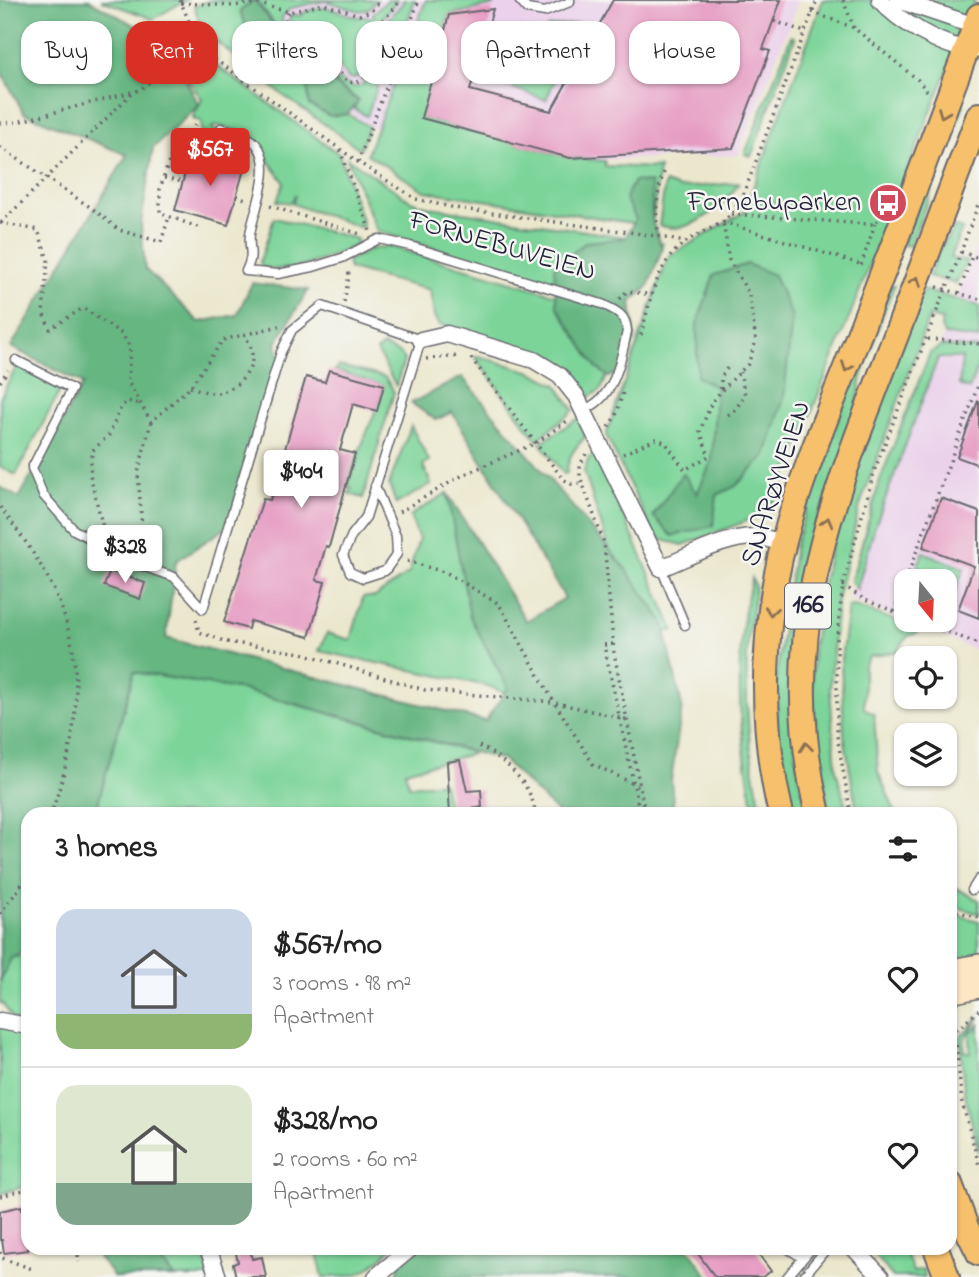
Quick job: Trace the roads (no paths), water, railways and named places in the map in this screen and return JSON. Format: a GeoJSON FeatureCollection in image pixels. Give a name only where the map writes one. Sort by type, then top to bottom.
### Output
{"type":"FeatureCollection","features":[{"type":"Feature","properties":{"kind":"main road","name":"SNARØYVEIEN"},"geometry":{"type":"LineString","coordinates":[[780,807],[770,755],[766,665],[771,613],[784,544],[807,473],[871,303],[976,34]]}},
{"type":"Feature","properties":{"kind":"main road","name":"166"},"geometry":{"type":"LineString","coordinates":[[817,807],[806,750],[803,709],[803,662],[814,570],[839,484],[979,115]]}},
{"type":"Feature","properties":{"kind":"main road"},"geometry":{"type":"LineString","coordinates":[[957,1201],[979,1253]]}},
{"type":"Feature","properties":{"kind":"main road"},"geometry":{"type":"LineString","coordinates":[[939,1255],[947,1277]]}},
{"type":"Feature","properties":{"kind":"street"},"geometry":{"type":"LineString","coordinates":[[880,0],[888,9],[915,27],[976,34]]}},
{"type":"Feature","properties":{"kind":"street"},"geometry":{"type":"LineString","coordinates":[[898,0],[976,34]]}},
{"type":"Feature","properties":{"kind":"street"},"geometry":{"type":"LineString","coordinates":[[421,340],[447,334],[534,360],[560,376],[576,396],[661,568],[744,537],[760,537],[784,544]]}},
{"type":"Feature","properties":{"kind":"street"},"geometry":{"type":"LineString","coordinates":[[957,970],[979,966]]}},
{"type":"Feature","properties":{"kind":"street"},"geometry":{"type":"LineString","coordinates":[[957,991],[979,986]]}},
{"type":"Feature","properties":{"kind":"street"},"geometry":{"type":"LineString","coordinates":[[0,1021],[21,1025]]}},
{"type":"Feature","properties":{"kind":"street"},"geometry":{"type":"LineString","coordinates":[[210,1255],[218,1277]]}},
{"type":"Feature","properties":{"kind":"street"},"geometry":{"type":"LineString","coordinates":[[376,1277],[403,1255]]}},
{"type":"Feature","properties":{"kind":"street"},"geometry":{"type":"LineString","coordinates":[[861,1255],[881,1277]]}},
{"type":"Feature","properties":{"kind":"lane"},"geometry":{"type":"LineString","coordinates":[[519,0],[527,9],[545,12],[570,0]]}},
{"type":"Feature","properties":{"kind":"lane","name":"FORNEBUVEIEN"},"geometry":{"type":"LineString","coordinates":[[221,128],[249,138],[258,149],[265,171],[250,237],[252,257],[246,271],[278,274],[295,271],[342,258],[373,241],[393,242],[619,312],[626,322],[624,346],[612,382],[605,396],[592,407],[583,410]]}},
{"type":"Feature","properties":{"kind":"lane"},"geometry":{"type":"LineString","coordinates":[[16,360],[72,389],[32,468],[43,495],[75,530],[145,567],[174,577],[203,609],[281,352],[292,330],[322,306],[421,340],[375,485],[366,517],[352,535],[343,555],[349,572],[363,578],[385,571],[396,556],[396,536],[375,485]]}},
{"type":"Feature","properties":{"kind":"lane"},"geometry":{"type":"LineString","coordinates":[[661,568],[685,625]]}},
{"type":"Feature","properties":{"kind":"lane"},"geometry":{"type":"LineString","coordinates":[[972,890],[979,879]]}},
{"type":"Feature","properties":{"kind":"lane"},"geometry":{"type":"LineString","coordinates":[[798,1255],[803,1258]]}},
{"type":"Feature","properties":{"kind":"lane"},"geometry":{"type":"LineString","coordinates":[[787,1277],[806,1255]]}},
{"type":"Feature","properties":{"kind":"lane"},"geometry":{"type":"LineString","coordinates":[[803,1277],[821,1255]]}},
{"type":"Feature","properties":{"kind":"place","name":"Fornebuparken"},"geometry":{"type":"Point","coordinates":[888,203]}}]}
